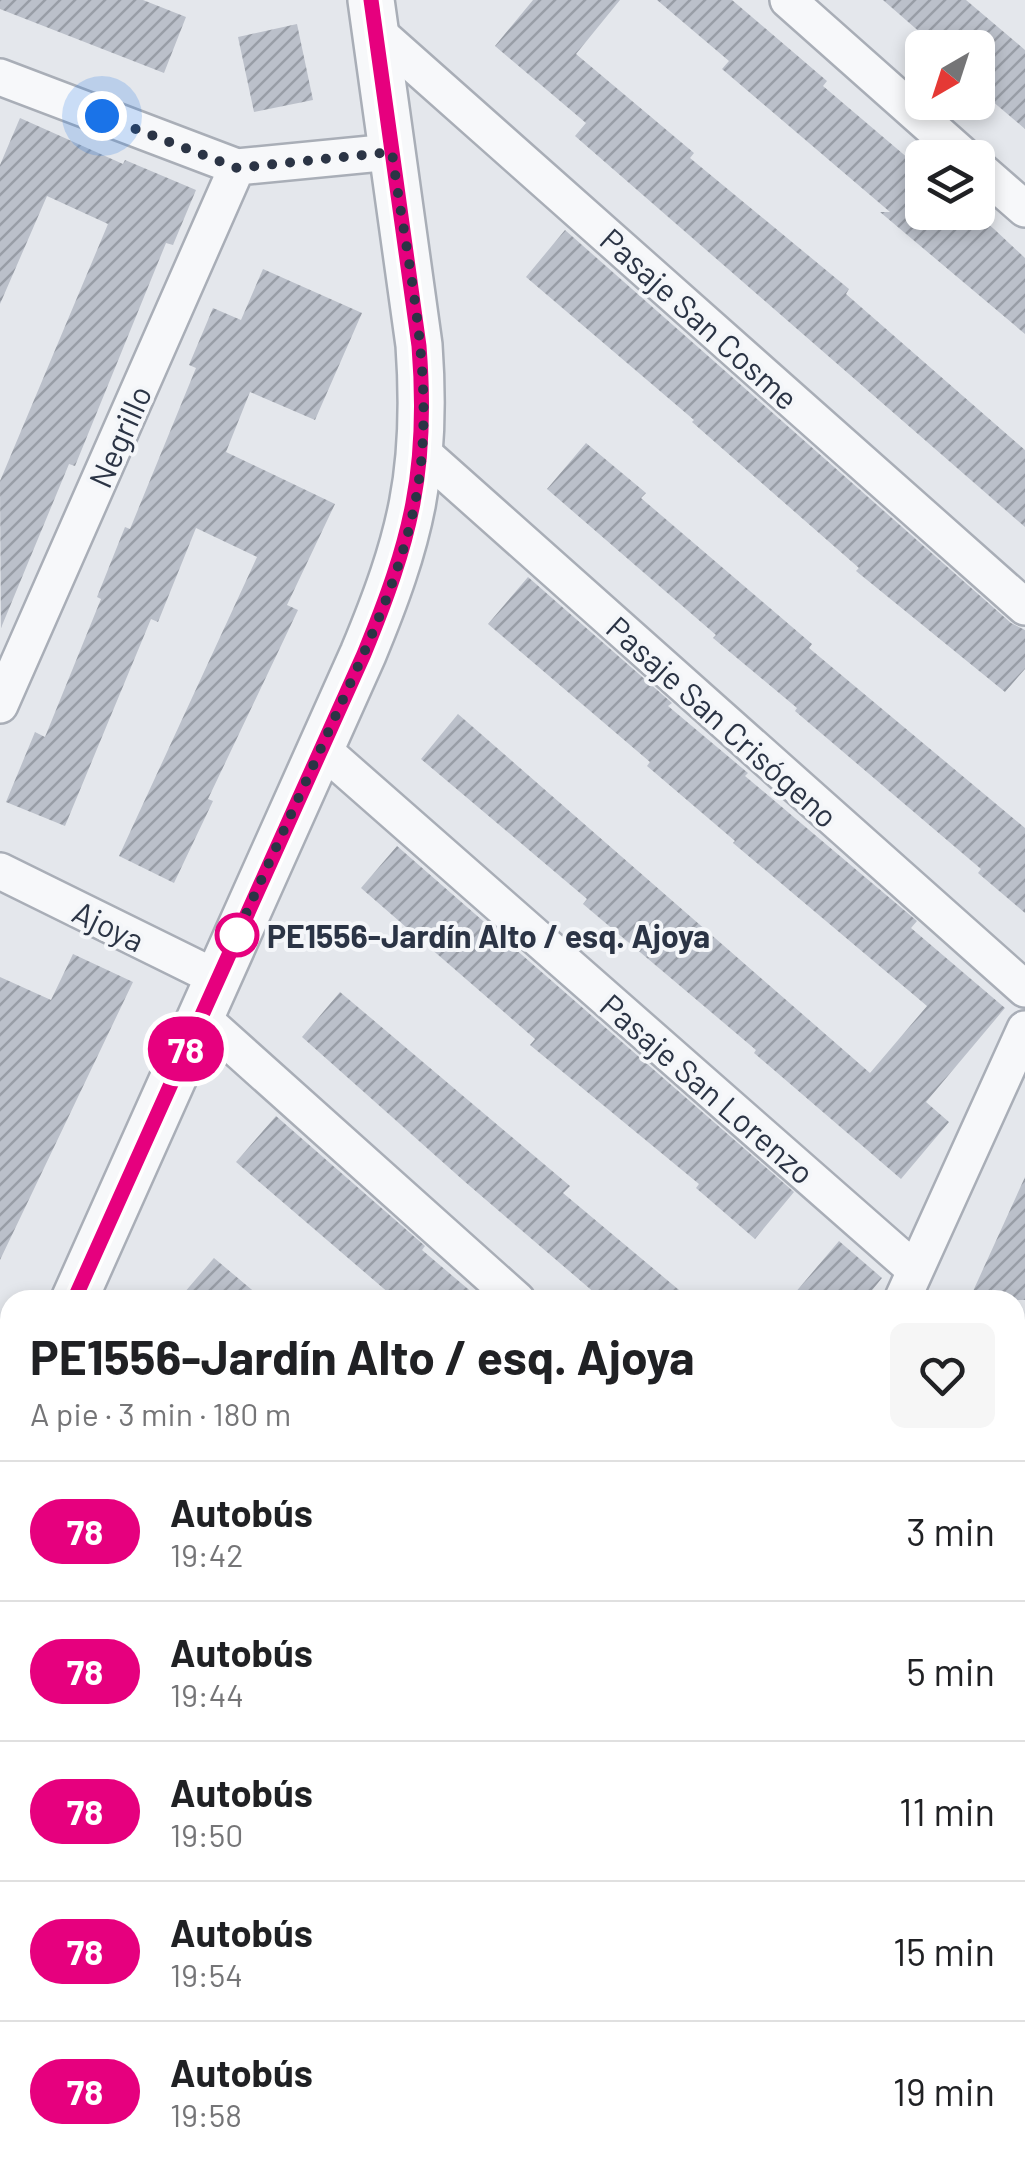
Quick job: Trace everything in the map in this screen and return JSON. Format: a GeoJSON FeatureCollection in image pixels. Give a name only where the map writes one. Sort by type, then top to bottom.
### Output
{"type":"FeatureCollection","features":[{"type":"Feature","properties":{"kind":"street"},"geometry":{"type":"LineString","coordinates":[[788,0],[946,140]]}},
{"type":"Feature","properties":{"kind":"street"},"geometry":{"type":"LineString","coordinates":[[82,1290],[364,654],[402,556],[415,504],[422,452],[419,346],[373,15]]}},
{"type":"Feature","properties":{"kind":"street","name":"Pasaje San Cosme"},"geometry":{"type":"LineString","coordinates":[[373,15],[1025,607]]}},
{"type":"Feature","properties":{"kind":"street"},"geometry":{"type":"LineString","coordinates":[[0,77],[237,168],[392,152]]}},
{"type":"Feature","properties":{"kind":"street","name":"Negrillo"},"geometry":{"type":"LineString","coordinates":[[0,705],[237,168]]}},
{"type":"Feature","properties":{"kind":"street"},"geometry":{"type":"LineString","coordinates":[[995,183],[1025,210]]}},
{"type":"Feature","properties":{"kind":"street","name":"Pasaje San Crisógeno"},"geometry":{"type":"LineString","coordinates":[[422,452],[1025,989]]}},
{"type":"Feature","properties":{"kind":"street","name":"Pasaje San Lorenzo"},"geometry":{"type":"LineString","coordinates":[[321,748],[909,1285]]}},
{"type":"Feature","properties":{"kind":"street","name":"Ajoya"},"geometry":{"type":"LineString","coordinates":[[0,871],[209,997],[507,1290]]}},
{"type":"Feature","properties":{"kind":"street"},"geometry":{"type":"LineString","coordinates":[[909,1285],[1025,1029]]}},
{"type":"Feature","properties":{"kind":"building"},"geometry":{"type":"Polygon","coordinates":[[[0,0],[143,0],[186,17],[164,73],[0,9],[0,0]]]}},
{"type":"Feature","properties":{"kind":"building"},"geometry":{"type":"Polygon","coordinates":[[[533,0],[620,0],[576,54],[694,153],[690,158],[849,289],[846,294],[1025,450],[1025,527],[575,136],[586,123],[495,46],[533,0]]]}},
{"type":"Feature","properties":{"kind":"building"},"geometry":{"type":"Polygon","coordinates":[[[657,0],[732,0],[827,81],[823,86],[905,156],[905,230],[995,230],[1025,258],[1025,334],[880,212],[890,212],[722,69],[729,61],[657,0]]]}},
{"type":"Feature","properties":{"kind":"building"},"geometry":{"type":"Polygon","coordinates":[[[883,0],[966,0],[1025,50],[1025,129],[995,103],[995,30],[917,30],[883,0]]]}},
{"type":"Feature","properties":{"kind":"building"},"geometry":{"type":"Polygon","coordinates":[[[297,24],[313,100],[254,112],[238,37],[297,24]]]}},
{"type":"Feature","properties":{"kind":"building"},"geometry":{"type":"Polygon","coordinates":[[[20,118],[123,164],[125,160],[196,190],[173,245],[166,243],[75,466],[69,464],[1,628],[0,481],[108,224],[47,196],[0,304],[0,165],[20,118]]]}},
{"type":"Feature","properties":{"kind":"building"},"geometry":{"type":"Polygon","coordinates":[[[565,230],[1011,623],[1025,630],[1025,669],[1005,692],[856,571],[859,568],[694,420],[526,277],[565,230]]]}},
{"type":"Feature","properties":{"kind":"building"},"geometry":{"type":"Polygon","coordinates":[[[263,269],[362,313],[315,420],[250,392],[226,452],[335,504],[287,605],[298,610],[208,799],[213,801],[174,883],[119,856],[257,557],[196,528],[158,622],[151,619],[65,826],[6,802],[35,732],[45,737],[101,599],[97,597],[125,527],[130,529],[196,368],[189,365],[213,308],[241,320],[263,269]]]}},
{"type":"Feature","properties":{"kind":"building"},"geometry":{"type":"Polygon","coordinates":[[[586,443],[646,493],[641,498],[812,644],[809,648],[1025,828],[1025,913],[978,873],[981,869],[795,711],[797,708],[713,638],[716,635],[547,489],[586,443]]]}},
{"type":"Feature","properties":{"kind":"building"},"geometry":{"type":"Polygon","coordinates":[[[528,577],[672,703],[668,706],[748,773],[745,776],[917,921],[911,928],[1005,1008],[926,1102],[949,1122],[901,1179],[583,904],[587,899],[421,759],[458,714],[870,1073],[927,1006],[733,843],[647,766],[650,762],[488,624],[528,577]]]}},
{"type":"Feature","properties":{"kind":"building"},"geometry":{"type":"Polygon","coordinates":[[[397,846],[794,1192],[755,1239],[696,1188],[699,1184],[530,1045],[535,1039],[361,888],[397,846]]]}},
{"type":"Feature","properties":{"kind":"building"},"geometry":{"type":"Polygon","coordinates":[[[73,954],[133,982],[0,1260],[0,977],[51,1000],[73,954]]]}},
{"type":"Feature","properties":{"kind":"building"},"geometry":{"type":"Polygon","coordinates":[[[340,992],[570,1186],[563,1193],[679,1290],[591,1290],[302,1037],[340,992]]]}},
{"type":"Feature","properties":{"kind":"building"},"geometry":{"type":"Polygon","coordinates":[[[276,1116],[425,1246],[422,1250],[469,1290],[385,1290],[236,1162],[276,1116]]]}},
{"type":"Feature","properties":{"kind":"building"},"geometry":{"type":"Polygon","coordinates":[[[1025,1177],[1025,1290],[974,1290],[1025,1177]]]}},
{"type":"Feature","properties":{"kind":"building"},"geometry":{"type":"Polygon","coordinates":[[[839,1241],[882,1278],[872,1290],[797,1290],[839,1241]]]}},
{"type":"Feature","properties":{"kind":"building"},"geometry":{"type":"Polygon","coordinates":[[[214,1258],[252,1290],[187,1290],[214,1258]]]}},
{"type":"Feature","properties":{"kind":"bus line","name":"78"},"geometry":{"type":"LineString","coordinates":[[78,1290],[364,654],[402,556],[415,504],[422,452],[419,346],[371,0]]}},
{"type":"Feature","properties":{"kind":"place","name":"PE1556-Jardín Alto / esq. Ajoya"},"geometry":{"type":"Point","coordinates":[237,935]}},
{"type":"Feature","properties":{"kind":"route"},"geometry":{"type":"LineString","coordinates":[[102,116],[237,168],[392,152],[416,319],[423,399],[422,452],[415,504],[402,556],[364,654],[232,945],[237,935]]}}]}
